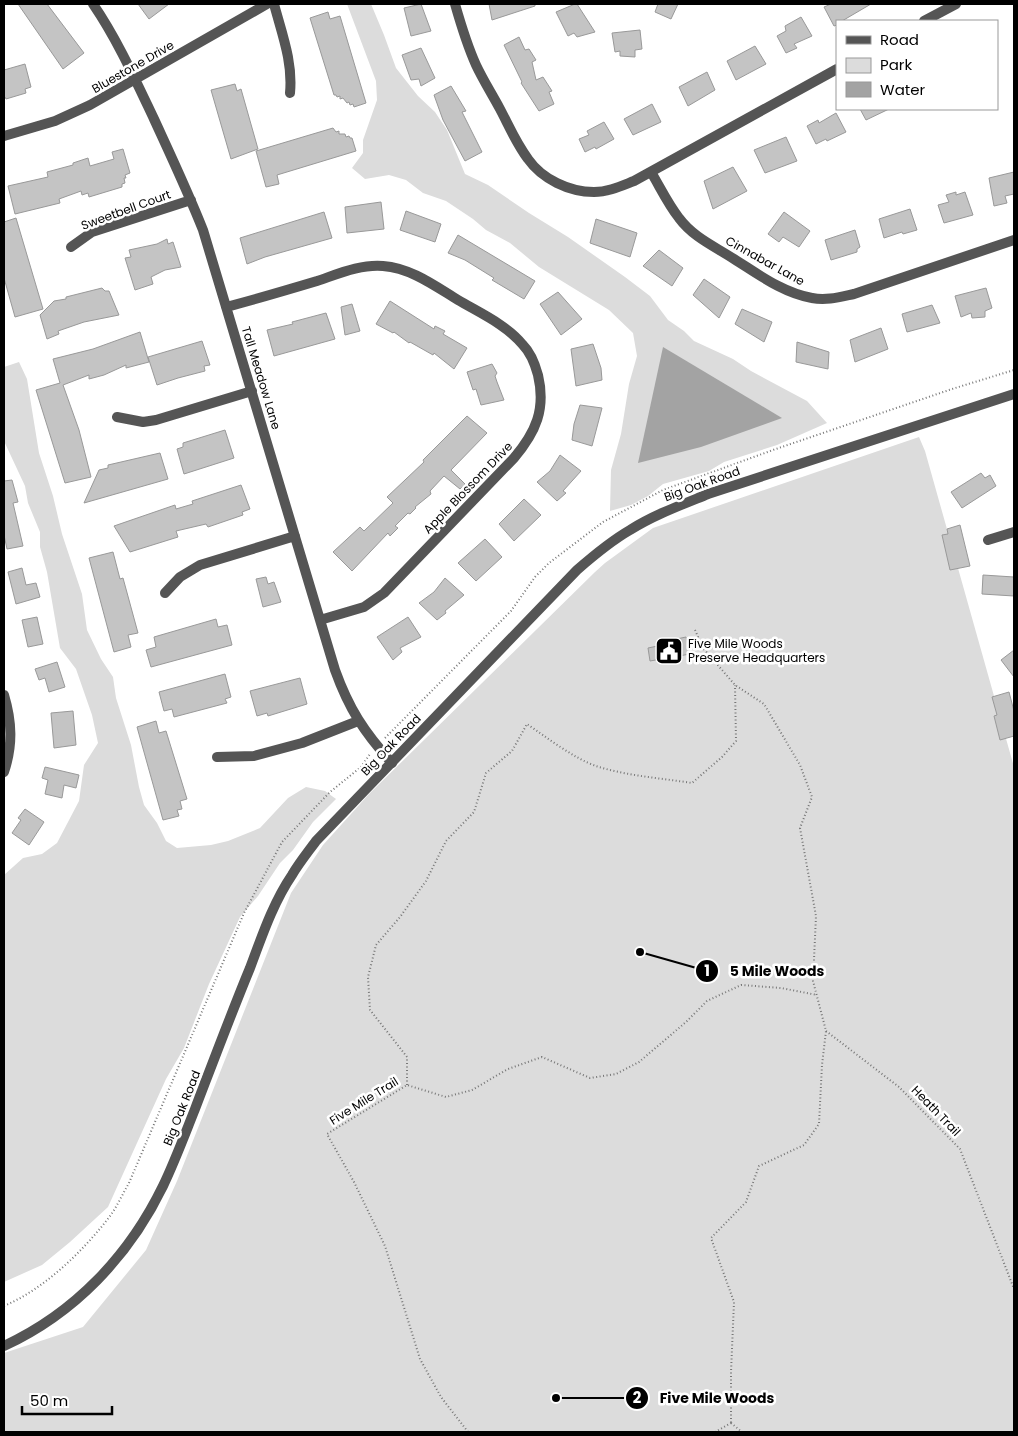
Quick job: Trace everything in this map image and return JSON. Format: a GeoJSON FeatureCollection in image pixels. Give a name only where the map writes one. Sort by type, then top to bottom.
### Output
{"type":"FeatureCollection","features":[{"type":"Feature","properties":{"kind":"street","name":"Tall Meadow Lane"},"geometry":{"type":"LineString","coordinates":[[93,4],[115,39],[136,80],[203,230],[345,698],[358,721],[377,747],[392,763]]}},
{"type":"Feature","properties":{"kind":"street","name":"Bluestone Drive"},"geometry":{"type":"LineString","coordinates":[[4,136],[55,120],[90,106],[267,4]]}},
{"type":"Feature","properties":{"kind":"street"},"geometry":{"type":"LineString","coordinates":[[274,4],[290,63],[292,76],[290,93]]}},
{"type":"Feature","properties":{"kind":"street"},"geometry":{"type":"LineString","coordinates":[[455,4],[464,37],[476,65],[528,160],[541,173],[554,182],[569,188],[594,192],[620,186],[651,172],[836,71]]}},
{"type":"Feature","properties":{"kind":"street"},"geometry":{"type":"LineString","coordinates":[[926,20],[956,4]]}},
{"type":"Feature","properties":{"kind":"street","name":"Cinnabar Lane"},"geometry":{"type":"LineString","coordinates":[[651,172],[679,219],[694,234],[710,246],[787,291],[815,299],[854,294],[1014,240]]}},
{"type":"Feature","properties":{"kind":"street","name":"Sweetbell Court"},"geometry":{"type":"LineString","coordinates":[[70,247],[92,232],[191,200]]}},
{"type":"Feature","properties":{"kind":"street","name":"Apple Blossom Drive"},"geometry":{"type":"LineString","coordinates":[[226,307],[357,269],[383,266],[399,268],[436,286],[508,330],[523,344],[536,367],[540,384],[541,402],[539,415],[527,443],[384,594],[364,606],[320,620]]}},
{"type":"Feature","properties":{"kind":"street"},"geometry":{"type":"LineString","coordinates":[[118,417],[143,422],[156,420],[252,391]]}},
{"type":"Feature","properties":{"kind":"street","name":"Big Oak Road"},"geometry":{"type":"LineString","coordinates":[[4,1346],[45,1324],[93,1285],[112,1265],[145,1219],[163,1186],[179,1150],[237,999],[280,895],[316,841],[468,681],[577,570],[629,530],[666,511],[708,494],[1014,394]]}},
{"type":"Feature","properties":{"kind":"street"},"geometry":{"type":"LineString","coordinates":[[988,540],[1014,532]]}},
{"type":"Feature","properties":{"kind":"street"},"geometry":{"type":"LineString","coordinates":[[165,593],[180,577],[200,565],[295,536]]}},
{"type":"Feature","properties":{"kind":"street"},"geometry":{"type":"LineString","coordinates":[[4,695],[10,715],[11,730],[11,745],[4,772]]}},
{"type":"Feature","properties":{"kind":"street"},"geometry":{"type":"LineString","coordinates":[[217,756],[254,756],[302,743],[358,721]]}},
{"type":"Feature","properties":{"kind":"path"},"geometry":{"type":"LineString","coordinates":[[4,1306],[20,1299],[68,1263],[108,1219],[129,1183],[244,913],[282,842],[330,792],[361,767],[366,758],[511,611],[535,577],[549,564],[603,522],[663,490],[773,450],[952,389],[1014,370]]}},
{"type":"Feature","properties":{"kind":"path"},"geometry":{"type":"LineString","coordinates":[[695,630],[703,648],[735,685],[764,704],[800,765],[812,797],[800,828],[816,916],[813,980],[826,1031],[819,1124],[804,1146],[759,1166],[746,1202],[711,1238],[734,1302],[731,1423]]}},
{"type":"Feature","properties":{"kind":"path"},"geometry":{"type":"LineString","coordinates":[[407,1085],[407,1057],[370,1010],[368,977],[376,946],[426,881],[446,841],[474,812],[486,773],[512,751],[527,724],[557,745],[595,766],[635,775],[692,783],[722,757],[736,741],[735,685]]}},
{"type":"Feature","properties":{"kind":"path","name":"Five Mile Trail"},"geometry":{"type":"LineString","coordinates":[[468,1432],[441,1396],[420,1359],[386,1246],[354,1182],[327,1134],[407,1085],[446,1097],[472,1090],[508,1069],[542,1057],[590,1078],[616,1074],[638,1062],[686,1022],[707,1001],[741,984],[781,988],[817,995]]}},
{"type":"Feature","properties":{"kind":"path","name":"Heath Trail"},"geometry":{"type":"LineString","coordinates":[[826,1031],[899,1087],[960,1149],[1014,1289]]}},
{"type":"Feature","properties":{"kind":"path"},"geometry":{"type":"LineString","coordinates":[[715,1432],[731,1423]]}},
{"type":"Feature","properties":{"kind":"path"},"geometry":{"type":"LineString","coordinates":[[731,1423],[742,1432]]}},
{"type":"Feature","properties":{"kind":"green space"},"geometry":{"type":"Polygon","coordinates":[[[347,4],[371,4],[396,68],[418,96],[435,112],[447,130],[465,174],[488,185],[625,277],[650,296],[668,320],[694,341],[733,359],[751,371],[807,401],[827,423],[777,445],[724,462],[709,471],[663,484],[648,496],[631,505],[610,511],[611,470],[621,434],[629,384],[637,356],[633,333],[609,310],[539,267],[510,243],[486,230],[446,201],[423,193],[406,180],[389,175],[365,179],[352,168],[363,153],[363,140],[377,100],[376,81],[347,4]]]}},
{"type":"Feature","properties":{"kind":"green space"},"geometry":{"type":"Polygon","coordinates":[[[19,362],[27,379],[39,453],[53,496],[62,534],[82,594],[87,630],[101,659],[113,677],[116,698],[131,745],[144,805],[157,823],[166,841],[177,848],[211,845],[228,841],[260,828],[288,798],[306,787],[325,791],[336,799],[313,822],[240,917],[209,984],[184,1048],[166,1079],[108,1207],[42,1265],[4,1282],[4,875],[23,858],[42,854],[57,843],[79,801],[84,765],[98,743],[92,715],[76,669],[60,648],[47,572],[40,547],[40,532],[28,503],[25,486],[4,441],[4,367],[19,362]]]}},
{"type":"Feature","properties":{"kind":"green space"},"geometry":{"type":"Polygon","coordinates":[[[919,437],[925,451],[1014,767],[1014,1432],[4,1432],[4,1353],[83,1327],[146,1250],[177,1181],[291,893],[323,845],[369,794],[595,572],[653,528],[919,437]]]}},
{"type":"Feature","properties":{"kind":"water"},"geometry":{"type":"Polygon","coordinates":[[[663,347],[782,418],[701,447],[638,463],[663,347]]]}},
{"type":"Feature","properties":{"kind":"building"},"geometry":{"type":"Polygon","coordinates":[[[18,4],[47,4],[84,53],[63,69],[18,4]]]}},
{"type":"Feature","properties":{"kind":"building"},"geometry":{"type":"Polygon","coordinates":[[[138,4],[169,4],[149,19],[138,4]]]}},
{"type":"Feature","properties":{"kind":"building"},"geometry":{"type":"Polygon","coordinates":[[[421,4],[431,31],[411,36],[404,8],[421,4]]]}},
{"type":"Feature","properties":{"kind":"building"},"geometry":{"type":"Polygon","coordinates":[[[489,4],[535,4],[535,6],[492,20],[489,4]]]}},
{"type":"Feature","properties":{"kind":"building"},"geometry":{"type":"Polygon","coordinates":[[[577,4],[595,32],[577,37],[574,33],[568,36],[556,12],[577,4]]]}},
{"type":"Feature","properties":{"kind":"building"},"geometry":{"type":"Polygon","coordinates":[[[658,4],[678,4],[671,19],[655,12],[658,4]]]}},
{"type":"Feature","properties":{"kind":"building"},"geometry":{"type":"Polygon","coordinates":[[[831,4],[871,4],[844,20],[836,20],[836,25],[834,26],[824,7],[831,4]]]}},
{"type":"Feature","properties":{"kind":"building"},"geometry":{"type":"Polygon","coordinates":[[[328,12],[330,19],[340,16],[366,103],[354,107],[353,104],[350,105],[343,98],[340,99],[340,96],[334,95],[310,18],[328,12]]]}},
{"type":"Feature","properties":{"kind":"building"},"geometry":{"type":"Polygon","coordinates":[[[801,17],[812,36],[794,44],[797,48],[786,53],[777,36],[786,31],[785,26],[801,17]]]}},
{"type":"Feature","properties":{"kind":"building"},"geometry":{"type":"Polygon","coordinates":[[[640,30],[642,49],[635,50],[635,57],[620,56],[620,51],[615,52],[612,33],[640,30]]]}},
{"type":"Feature","properties":{"kind":"building"},"geometry":{"type":"Polygon","coordinates":[[[519,37],[525,50],[529,49],[536,60],[532,62],[536,80],[543,77],[552,91],[549,92],[554,104],[539,111],[521,83],[504,45],[519,37]]]}},
{"type":"Feature","properties":{"kind":"building"},"geometry":{"type":"Polygon","coordinates":[[[755,46],[766,64],[736,80],[727,61],[755,46]]]}},
{"type":"Feature","properties":{"kind":"building"},"geometry":{"type":"Polygon","coordinates":[[[421,48],[435,78],[421,86],[419,79],[411,80],[402,55],[421,48]]]}},
{"type":"Feature","properties":{"kind":"building"},"geometry":{"type":"Polygon","coordinates":[[[25,64],[31,87],[25,89],[26,93],[6,99],[4,97],[4,70],[25,64]]]}},
{"type":"Feature","properties":{"kind":"building"},"geometry":{"type":"Polygon","coordinates":[[[707,72],[715,90],[688,106],[679,87],[707,72]]]}},
{"type":"Feature","properties":{"kind":"building"},"geometry":{"type":"Polygon","coordinates":[[[235,84],[237,91],[241,89],[258,149],[231,159],[211,90],[235,84]]]}},
{"type":"Feature","properties":{"kind":"building"},"geometry":{"type":"Polygon","coordinates":[[[451,86],[466,111],[462,112],[482,152],[465,161],[443,120],[434,95],[451,86]]]}},
{"type":"Feature","properties":{"kind":"building"},"geometry":{"type":"Polygon","coordinates":[[[652,104],[661,122],[633,135],[624,119],[652,104]]]}},
{"type":"Feature","properties":{"kind":"building"},"geometry":{"type":"Polygon","coordinates":[[[861,110],[887,110],[866,120],[861,110]]]}},
{"type":"Feature","properties":{"kind":"building"},"geometry":{"type":"Polygon","coordinates":[[[836,113],[846,132],[816,144],[807,126],[818,120],[819,123],[836,113]]]}},
{"type":"Feature","properties":{"kind":"building"},"geometry":{"type":"Polygon","coordinates":[[[604,122],[614,139],[596,149],[595,147],[585,152],[579,139],[589,135],[587,131],[604,122]]]}},
{"type":"Feature","properties":{"kind":"building"},"geometry":{"type":"Polygon","coordinates":[[[333,128],[336,132],[339,131],[339,134],[345,134],[346,137],[352,138],[356,151],[277,175],[279,184],[266,187],[256,151],[333,128]]]}},
{"type":"Feature","properties":{"kind":"building"},"geometry":{"type":"Polygon","coordinates":[[[786,137],[797,161],[765,173],[754,150],[786,137]]]}},
{"type":"Feature","properties":{"kind":"building"},"geometry":{"type":"Polygon","coordinates":[[[123,149],[130,173],[125,175],[125,183],[122,184],[122,187],[89,197],[88,193],[82,195],[81,191],[59,199],[60,203],[15,214],[8,186],[48,177],[47,172],[73,165],[73,163],[88,158],[90,166],[114,159],[112,152],[123,149]]]}},
{"type":"Feature","properties":{"kind":"building"},"geometry":{"type":"Polygon","coordinates":[[[733,167],[747,191],[713,209],[704,181],[733,167]]]}},
{"type":"Feature","properties":{"kind":"building"},"geometry":{"type":"Polygon","coordinates":[[[1014,172],[1014,194],[1005,196],[1007,203],[994,206],[989,178],[1014,172]]]}},
{"type":"Feature","properties":{"kind":"building"},"geometry":{"type":"Polygon","coordinates":[[[956,192],[956,195],[965,192],[973,215],[944,223],[938,205],[949,202],[946,195],[956,192]]]}},
{"type":"Feature","properties":{"kind":"building"},"geometry":{"type":"Polygon","coordinates":[[[381,202],[384,229],[347,233],[345,207],[381,202]]]}},
{"type":"Feature","properties":{"kind":"building"},"geometry":{"type":"Polygon","coordinates":[[[910,209],[917,230],[903,234],[902,232],[884,238],[879,219],[910,209]]]}},
{"type":"Feature","properties":{"kind":"building"},"geometry":{"type":"Polygon","coordinates":[[[406,211],[441,224],[435,242],[400,230],[406,211]]]}},
{"type":"Feature","properties":{"kind":"building"},"geometry":{"type":"Polygon","coordinates":[[[324,212],[332,238],[247,264],[240,238],[324,212]]]}},
{"type":"Feature","properties":{"kind":"building"},"geometry":{"type":"Polygon","coordinates":[[[784,212],[810,231],[799,247],[783,237],[779,242],[768,234],[784,212]]]}},
{"type":"Feature","properties":{"kind":"building"},"geometry":{"type":"Polygon","coordinates":[[[16,218],[43,309],[15,317],[4,278],[4,222],[16,218]]]}},
{"type":"Feature","properties":{"kind":"building"},"geometry":{"type":"Polygon","coordinates":[[[596,219],[637,233],[630,257],[590,243],[596,219]]]}},
{"type":"Feature","properties":{"kind":"building"},"geometry":{"type":"Polygon","coordinates":[[[855,230],[860,247],[857,249],[857,252],[831,260],[825,240],[855,230]]]}},
{"type":"Feature","properties":{"kind":"building"},"geometry":{"type":"Polygon","coordinates":[[[458,235],[535,281],[524,299],[492,280],[494,278],[465,260],[448,253],[458,235]]]}},
{"type":"Feature","properties":{"kind":"building"},"geometry":{"type":"Polygon","coordinates":[[[167,239],[168,244],[173,242],[181,267],[165,270],[151,277],[153,284],[135,290],[125,258],[131,257],[129,250],[157,244],[167,239]]]}},
{"type":"Feature","properties":{"kind":"building"},"geometry":{"type":"Polygon","coordinates":[[[659,250],[683,268],[672,286],[643,266],[659,250]]]}},
{"type":"Feature","properties":{"kind":"building"},"geometry":{"type":"Polygon","coordinates":[[[704,279],[730,297],[719,318],[693,295],[704,279]]]}},
{"type":"Feature","properties":{"kind":"building"},"geometry":{"type":"Polygon","coordinates":[[[102,288],[105,291],[109,291],[119,315],[84,322],[58,331],[59,334],[47,339],[40,315],[54,301],[102,288]]]}},
{"type":"Feature","properties":{"kind":"building"},"geometry":{"type":"Polygon","coordinates":[[[986,288],[992,308],[985,311],[985,317],[972,318],[971,313],[961,317],[955,296],[986,288]]]}},
{"type":"Feature","properties":{"kind":"building"},"geometry":{"type":"Polygon","coordinates":[[[558,292],[582,319],[561,335],[540,304],[558,292]]]}},
{"type":"Feature","properties":{"kind":"building"},"geometry":{"type":"Polygon","coordinates":[[[390,301],[434,329],[435,326],[445,331],[443,334],[467,348],[454,369],[434,353],[433,355],[409,343],[394,332],[376,324],[390,301]]]}},
{"type":"Feature","properties":{"kind":"building"},"geometry":{"type":"Polygon","coordinates":[[[352,304],[360,331],[345,335],[341,307],[352,304]]]}},
{"type":"Feature","properties":{"kind":"building"},"geometry":{"type":"Polygon","coordinates":[[[932,305],[940,323],[907,332],[902,314],[932,305]]]}},
{"type":"Feature","properties":{"kind":"building"},"geometry":{"type":"Polygon","coordinates":[[[742,309],[772,322],[764,342],[735,324],[742,309]]]}},
{"type":"Feature","properties":{"kind":"building"},"geometry":{"type":"Polygon","coordinates":[[[326,313],[335,339],[274,356],[267,330],[326,313]]]}},
{"type":"Feature","properties":{"kind":"building"},"geometry":{"type":"Polygon","coordinates":[[[881,328],[888,349],[855,362],[850,340],[881,328]]]}},
{"type":"Feature","properties":{"kind":"building"},"geometry":{"type":"Polygon","coordinates":[[[140,332],[149,362],[126,368],[126,365],[104,375],[89,379],[89,375],[63,385],[79,430],[91,477],[65,483],[36,390],[60,383],[53,359],[93,349],[140,332]]]}},
{"type":"Feature","properties":{"kind":"building"},"geometry":{"type":"Polygon","coordinates":[[[202,341],[210,365],[204,366],[205,371],[157,385],[148,357],[202,341]]]}},
{"type":"Feature","properties":{"kind":"building"},"geometry":{"type":"Polygon","coordinates":[[[797,342],[829,352],[828,369],[796,362],[797,342]]]}},
{"type":"Feature","properties":{"kind":"building"},"geometry":{"type":"Polygon","coordinates":[[[593,344],[601,368],[602,380],[576,386],[571,349],[593,344]]]}},
{"type":"Feature","properties":{"kind":"building"},"geometry":{"type":"Polygon","coordinates":[[[492,364],[497,373],[495,376],[504,400],[481,405],[476,389],[473,390],[467,372],[492,364]]]}},
{"type":"Feature","properties":{"kind":"building"},"geometry":{"type":"Polygon","coordinates":[[[580,405],[602,408],[592,446],[572,440],[574,424],[580,405]]]}},
{"type":"Feature","properties":{"kind":"building"},"geometry":{"type":"Polygon","coordinates":[[[467,416],[487,433],[451,470],[465,484],[460,489],[444,476],[430,491],[431,494],[415,507],[410,514],[408,513],[395,526],[398,528],[390,536],[388,533],[352,571],[333,552],[360,527],[364,531],[393,503],[387,497],[424,462],[423,460],[467,416]]]}},
{"type":"Feature","properties":{"kind":"building"},"geometry":{"type":"Polygon","coordinates":[[[225,430],[234,458],[184,474],[177,449],[183,447],[183,443],[225,430]]]}},
{"type":"Feature","properties":{"kind":"building"},"geometry":{"type":"Polygon","coordinates":[[[160,453],[168,479],[84,503],[99,470],[108,468],[108,465],[160,453]]]}},
{"type":"Feature","properties":{"kind":"building"},"geometry":{"type":"Polygon","coordinates":[[[560,455],[581,471],[563,491],[566,493],[557,501],[537,482],[550,471],[560,455]]]}},
{"type":"Feature","properties":{"kind":"building"},"geometry":{"type":"Polygon","coordinates":[[[981,473],[985,478],[990,475],[996,486],[962,508],[951,492],[981,473]]]}},
{"type":"Feature","properties":{"kind":"building"},"geometry":{"type":"Polygon","coordinates":[[[12,480],[18,502],[13,503],[23,546],[7,549],[4,535],[4,481],[12,480]]]}},
{"type":"Feature","properties":{"kind":"building"},"geometry":{"type":"Polygon","coordinates":[[[241,485],[250,509],[242,512],[243,515],[208,527],[206,524],[176,531],[178,537],[130,552],[114,526],[175,505],[176,509],[193,504],[192,501],[241,485]]]}},
{"type":"Feature","properties":{"kind":"building"},"geometry":{"type":"Polygon","coordinates":[[[524,499],[541,515],[514,541],[499,524],[524,499]]]}},
{"type":"Feature","properties":{"kind":"building"},"geometry":{"type":"Polygon","coordinates":[[[960,525],[970,566],[950,570],[942,535],[948,534],[947,529],[960,525]]]}},
{"type":"Feature","properties":{"kind":"building"},"geometry":{"type":"Polygon","coordinates":[[[485,539],[502,557],[476,581],[458,563],[485,539]]]}},
{"type":"Feature","properties":{"kind":"building"},"geometry":{"type":"Polygon","coordinates":[[[113,552],[120,579],[123,578],[138,633],[128,635],[131,647],[114,652],[89,558],[113,552]]]}},
{"type":"Feature","properties":{"kind":"building"},"geometry":{"type":"Polygon","coordinates":[[[22,568],[26,585],[36,583],[40,597],[16,604],[8,572],[22,568]]]}},
{"type":"Feature","properties":{"kind":"building"},"geometry":{"type":"Polygon","coordinates":[[[983,575],[1014,577],[1014,596],[982,594],[983,575]]]}},
{"type":"Feature","properties":{"kind":"building"},"geometry":{"type":"Polygon","coordinates":[[[266,577],[268,584],[274,582],[281,602],[263,607],[256,579],[266,577]]]}},
{"type":"Feature","properties":{"kind":"building"},"geometry":{"type":"Polygon","coordinates":[[[445,578],[464,595],[437,620],[419,603],[434,592],[445,578]]]}},
{"type":"Feature","properties":{"kind":"building"},"geometry":{"type":"Polygon","coordinates":[[[37,617],[43,644],[28,647],[22,620],[37,617]]]}},
{"type":"Feature","properties":{"kind":"building"},"geometry":{"type":"Polygon","coordinates":[[[408,617],[421,637],[400,648],[402,652],[393,660],[377,637],[408,617]]]}},
{"type":"Feature","properties":{"kind":"building"},"geometry":{"type":"Polygon","coordinates":[[[216,619],[218,627],[227,625],[232,645],[151,667],[146,650],[156,647],[154,637],[216,619]]]}},
{"type":"Feature","properties":{"kind":"building","name":"Five Mile Woods Preserve Headquarters"},"geometry":{"type":"Polygon","coordinates":[[[686,637],[690,654],[650,661],[648,648],[672,643],[672,640],[686,637]]]}},
{"type":"Feature","properties":{"kind":"building"},"geometry":{"type":"Polygon","coordinates":[[[1014,650],[1014,677],[1001,660],[1014,650]]]}},
{"type":"Feature","properties":{"kind":"building"},"geometry":{"type":"Polygon","coordinates":[[[57,662],[65,687],[49,692],[45,678],[39,680],[35,669],[57,662]]]}},
{"type":"Feature","properties":{"kind":"building"},"geometry":{"type":"Polygon","coordinates":[[[225,674],[231,697],[225,699],[227,703],[174,717],[172,709],[164,711],[159,692],[225,674]]]}},
{"type":"Feature","properties":{"kind":"building"},"geometry":{"type":"Polygon","coordinates":[[[300,678],[307,704],[268,716],[267,713],[257,716],[250,691],[300,678]]]}},
{"type":"Feature","properties":{"kind":"building"},"geometry":{"type":"Polygon","coordinates":[[[1009,692],[1014,711],[1014,736],[1000,740],[994,716],[997,715],[992,697],[1009,692]]]}},
{"type":"Feature","properties":{"kind":"building"},"geometry":{"type":"Polygon","coordinates":[[[73,711],[76,745],[54,748],[51,713],[73,711]]]}},
{"type":"Feature","properties":{"kind":"building"},"geometry":{"type":"Polygon","coordinates":[[[156,721],[159,733],[166,731],[187,799],[180,801],[182,809],[177,810],[179,816],[163,820],[137,727],[156,721]]]}},
{"type":"Feature","properties":{"kind":"building"},"geometry":{"type":"Polygon","coordinates":[[[45,767],[79,775],[76,788],[64,785],[62,798],[45,794],[48,780],[42,778],[45,767]]]}},
{"type":"Feature","properties":{"kind":"building"},"geometry":{"type":"Polygon","coordinates":[[[25,809],[44,822],[29,845],[12,833],[21,820],[18,818],[25,809]]]}},
{"type":"Feature","properties":{"kind":"place","name":"Five Mile Woods Preserve Headquarters"},"geometry":{"type":"Point","coordinates":[669,651]}},
{"type":"Feature","properties":{"kind":"place","name":"5 Mile Woods"},"geometry":{"type":"Point","coordinates":[640,952]}},
{"type":"Feature","properties":{"kind":"place","name":"Five Mile Woods"},"geometry":{"type":"Point","coordinates":[556,1398]}}]}
